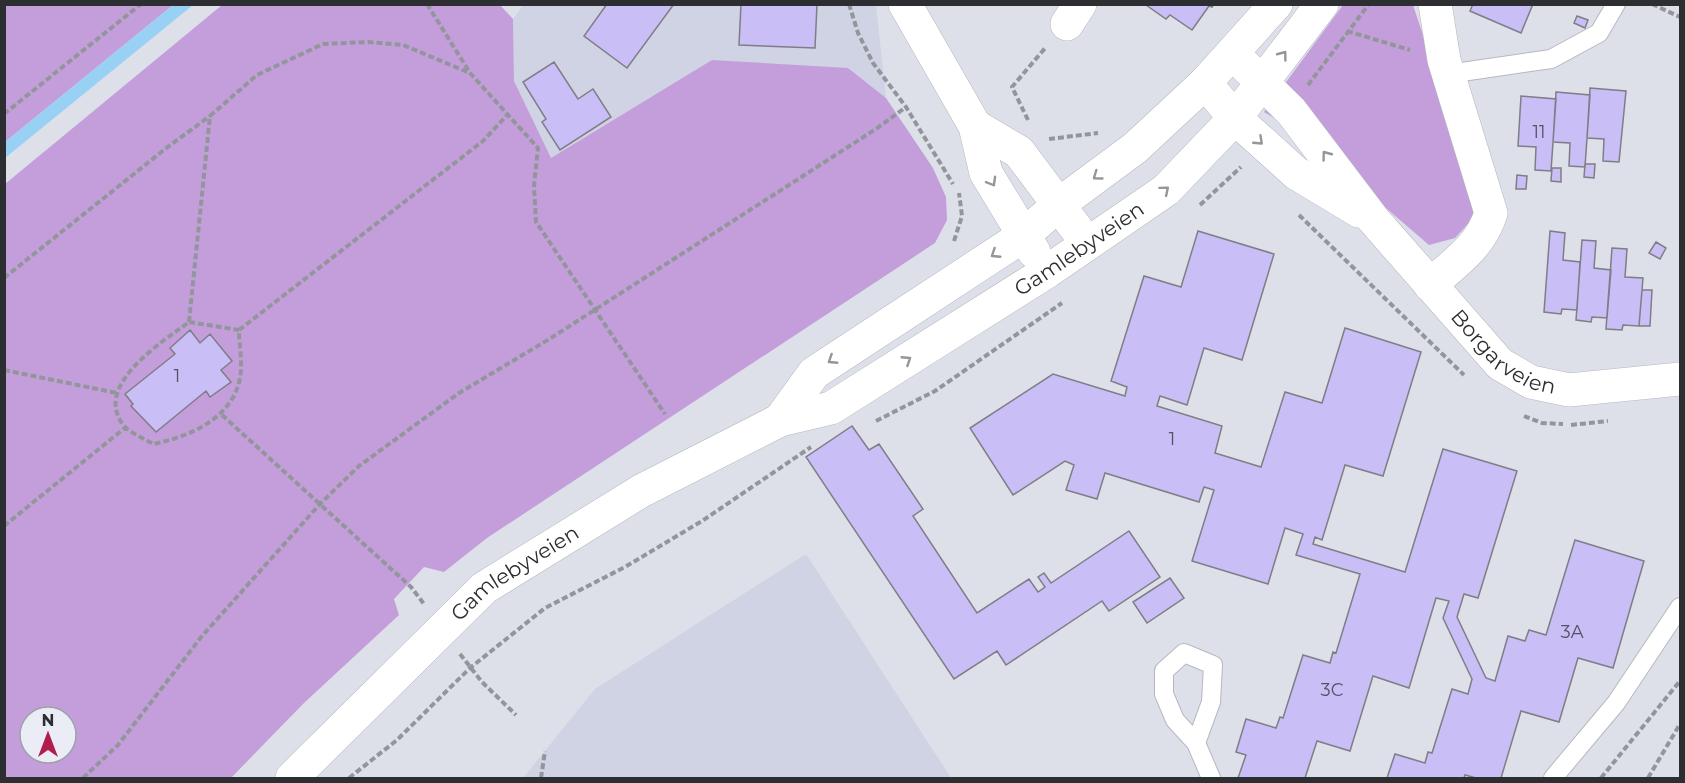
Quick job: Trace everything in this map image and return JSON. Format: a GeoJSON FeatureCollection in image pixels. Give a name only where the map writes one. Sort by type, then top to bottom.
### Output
{"type":"FeatureCollection","features":[{"type":"Feature","properties":{"kind":"street"},"geometry":{"type":"LineString","coordinates":[[905,4],[975,126],[986,173],[1023,236],[1048,271]]}},
{"type":"Feature","properties":{"kind":"street","name":"Gamlebyveien"},"geometry":{"type":"LineString","coordinates":[[780,420],[813,373],[1023,236],[1058,205],[1135,148],[1205,83],[1276,4]]}},
{"type":"Feature","properties":{"kind":"street","name":"Gamlebyveien"},"geometry":{"type":"LineString","coordinates":[[292,778],[484,588],[641,491],[780,420],[831,408],[1048,271],[1166,190],[1235,118],[1322,4]]}},
{"type":"Feature","properties":{"kind":"street"},"geometry":{"type":"LineString","coordinates":[[1430,285],[1474,246],[1485,232],[1491,213],[1446,67],[1435,4]]}},
{"type":"Feature","properties":{"kind":"street","name":"Borgarveien"},"geometry":{"type":"LineString","coordinates":[[1233,54],[1291,111],[1373,219],[1500,364],[1531,382],[1569,390],[1680,379]]}},
{"type":"Feature","properties":{"kind":"street","name":"Borgarveien"},"geometry":{"type":"LineString","coordinates":[[1205,83],[1235,118],[1296,173],[1373,219]]}},
{"type":"Feature","properties":{"kind":"street"},"geometry":{"type":"LineString","coordinates":[[975,126],[1019,152],[1087,243]]}},
{"type":"Feature","properties":{"kind":"lane"},"geometry":{"type":"LineString","coordinates":[[1446,67],[1551,59],[1599,33],[1616,4]]}},
{"type":"Feature","properties":{"kind":"lane"},"geometry":{"type":"LineString","coordinates":[[1553,778],[1616,704],[1680,607]]}},
{"type":"Feature","properties":{"kind":"lane"},"geometry":{"type":"LineString","coordinates":[[1196,744],[1211,778]]}},
{"type":"Feature","properties":{"kind":"path"},"geometry":{"type":"LineString","coordinates":[[4,114],[141,4]]}},
{"type":"Feature","properties":{"kind":"path"},"geometry":{"type":"LineString","coordinates":[[427,4],[470,73],[509,113],[538,148],[534,186],[536,222],[665,414]]}},
{"type":"Feature","properties":{"kind":"path"},"geometry":{"type":"LineString","coordinates":[[849,4],[858,33],[873,63],[906,107],[959,193],[962,216],[954,241]]}},
{"type":"Feature","properties":{"kind":"path"},"geometry":{"type":"LineString","coordinates":[[1652,4],[1680,17]]}},
{"type":"Feature","properties":{"kind":"path"},"geometry":{"type":"LineString","coordinates":[[1012,87],[1074,14]]}},
{"type":"Feature","properties":{"kind":"path"},"geometry":{"type":"LineString","coordinates":[[1347,31],[1446,67]]}},
{"type":"Feature","properties":{"kind":"path"},"geometry":{"type":"LineString","coordinates":[[4,278],[165,149],[210,116],[257,75],[322,44],[368,42],[403,45],[470,73]]}},
{"type":"Feature","properties":{"kind":"path"},"geometry":{"type":"LineString","coordinates":[[83,778],[118,745],[202,636],[320,504],[359,466],[449,400],[876,129],[906,107]]}},
{"type":"Feature","properties":{"kind":"path"},"geometry":{"type":"LineString","coordinates":[[239,330],[240,378],[222,415],[177,440],[153,444],[126,427],[116,407],[117,393],[123,380],[150,351],[189,322],[239,330],[473,148],[509,113]]}},
{"type":"Feature","properties":{"kind":"path"},"geometry":{"type":"LineString","coordinates":[[189,322],[210,116]]}},
{"type":"Feature","properties":{"kind":"path"},"geometry":{"type":"LineString","coordinates":[[4,370],[117,393]]}},
{"type":"Feature","properties":{"kind":"path"},"geometry":{"type":"LineString","coordinates":[[222,415],[411,587]]}},
{"type":"Feature","properties":{"kind":"path"},"geometry":{"type":"LineString","coordinates":[[4,526],[126,427]]}},
{"type":"Feature","properties":{"kind":"path"},"geometry":{"type":"LineString","coordinates":[[1601,778],[1680,681]]}},
{"type":"Feature","properties":{"kind":"path"},"geometry":{"type":"LineString","coordinates":[[1648,778],[1680,724]]}},
{"type":"Feature","properties":{"kind":"path"},"geometry":{"type":"LineString","coordinates":[[541,778],[545,751]]}},
{"type":"Feature","properties":{"kind":"shaded area"},"geometry":{"type":"Polygon","coordinates":[[[524,4],[876,5],[886,98],[848,68],[551,159],[514,81],[513,19],[524,4]]]}},
{"type":"Feature","properties":{"kind":"shaded area"},"geometry":{"type":"Polygon","coordinates":[[[5,5],[173,5],[5,142],[5,5]]]}},
{"type":"Feature","properties":{"kind":"shaded area"},"geometry":{"type":"Polygon","coordinates":[[[222,5],[500,5],[513,19],[514,81],[551,158],[712,60],[848,68],[886,98],[933,168],[946,197],[947,220],[935,243],[487,538],[444,572],[424,567],[394,599],[399,615],[304,703],[231,778],[5,778],[5,184],[222,5]]]}},
{"type":"Feature","properties":{"kind":"shaded area"},"geometry":{"type":"Polygon","coordinates":[[[1343,5],[1413,5],[1474,188],[1475,216],[1455,238],[1429,245],[1294,129],[1264,112],[1343,5]]]}},
{"type":"Feature","properties":{"kind":"shaded area"},"geometry":{"type":"Polygon","coordinates":[[[806,554],[951,778],[523,778],[595,689],[806,554]]]}},
{"type":"Feature","properties":{"kind":"water"},"geometry":{"type":"Polygon","coordinates":[[[173,5],[193,5],[5,158],[5,142],[173,5]]]}},
{"type":"Feature","properties":{"kind":"building"},"geometry":{"type":"Polygon","coordinates":[[[607,4],[674,4],[627,68],[584,36],[607,4]]]}},
{"type":"Feature","properties":{"kind":"building"},"geometry":{"type":"Polygon","coordinates":[[[741,4],[817,4],[815,48],[739,45],[741,4]]]}},
{"type":"Feature","properties":{"kind":"building"},"geometry":{"type":"Polygon","coordinates":[[[1214,4],[1212,7],[1209,6],[1192,30],[1170,15],[1166,19],[1146,5],[1214,4]]]}},
{"type":"Feature","properties":{"kind":"building"},"geometry":{"type":"Polygon","coordinates":[[[1473,4],[1533,4],[1521,33],[1470,11],[1473,4]]]}},
{"type":"Feature","properties":{"kind":"building"},"geometry":{"type":"Polygon","coordinates":[[[1577,16],[1588,20],[1585,28],[1574,23],[1577,16]]]}},
{"type":"Feature","properties":{"kind":"building"},"geometry":{"type":"Polygon","coordinates":[[[554,62],[578,99],[593,89],[611,117],[560,150],[542,122],[546,119],[523,82],[554,62]]]}},
{"type":"Feature","properties":{"kind":"building"},"geometry":{"type":"Polygon","coordinates":[[[1590,88],[1626,91],[1619,162],[1603,161],[1604,139],[1587,138],[1590,88]]]}},
{"type":"Feature","properties":{"kind":"building"},"geometry":{"type":"Polygon","coordinates":[[[1556,92],[1590,95],[1585,167],[1569,166],[1570,143],[1553,142],[1556,92]]]}},
{"type":"Feature","properties":{"kind":"building"},"geometry":{"type":"Polygon","coordinates":[[[1521,96],[1556,99],[1551,171],[1535,170],[1536,147],[1518,146],[1521,96]]]}},
{"type":"Feature","properties":{"kind":"building"},"geometry":{"type":"Polygon","coordinates":[[[1585,164],[1595,164],[1594,178],[1584,177],[1585,164]]]}},
{"type":"Feature","properties":{"kind":"building"},"geometry":{"type":"Polygon","coordinates":[[[1552,168],[1561,168],[1561,182],[1551,181],[1552,168]]]}},
{"type":"Feature","properties":{"kind":"building"},"geometry":{"type":"Polygon","coordinates":[[[1517,175],[1527,176],[1526,189],[1516,189],[1517,175]]]}},
{"type":"Feature","properties":{"kind":"building"},"geometry":{"type":"Polygon","coordinates":[[[1198,231],[1274,254],[1242,360],[1204,348],[1187,405],[1160,396],[1157,406],[1222,426],[1215,453],[1261,467],[1285,392],[1322,403],[1345,328],[1421,352],[1383,476],[1345,465],[1322,540],[1315,537],[1313,544],[1405,572],[1443,449],[1517,471],[1478,598],[1464,594],[1457,617],[1486,678],[1495,681],[1508,636],[1525,641],[1529,630],[1546,635],[1575,540],[1644,561],[1613,668],[1578,658],[1559,722],[1521,711],[1501,778],[1476,778],[1465,775],[1464,778],[1387,778],[1395,754],[1425,763],[1428,752],[1432,753],[1452,689],[1468,694],[1472,679],[1443,618],[1449,601],[1436,598],[1409,688],[1373,676],[1350,751],[1317,741],[1305,778],[1238,778],[1246,755],[1236,752],[1246,719],[1276,728],[1280,717],[1283,718],[1303,655],[1330,663],[1333,652],[1336,653],[1360,574],[1296,555],[1303,534],[1285,528],[1268,584],[1192,561],[1214,490],[1204,487],[1199,502],[1105,473],[1097,499],[1066,490],[1074,465],[1065,461],[1013,495],[970,428],[1053,374],[1125,396],[1127,387],[1111,381],[1144,276],[1181,287],[1198,231]]]}},
{"type":"Feature","properties":{"kind":"building"},"geometry":{"type":"Polygon","coordinates":[[[1550,231],[1565,233],[1563,260],[1580,262],[1577,310],[1562,309],[1561,314],[1544,312],[1550,231]]]}},
{"type":"Feature","properties":{"kind":"building"},"geometry":{"type":"Polygon","coordinates":[[[1582,240],[1596,241],[1594,268],[1611,270],[1607,318],[1592,317],[1591,322],[1576,320],[1582,240]]]}},
{"type":"Feature","properties":{"kind":"building"},"geometry":{"type":"Polygon","coordinates":[[[1656,242],[1666,248],[1660,259],[1649,253],[1656,242]]]}},
{"type":"Feature","properties":{"kind":"building"},"geometry":{"type":"Polygon","coordinates":[[[1612,248],[1627,249],[1625,277],[1643,278],[1639,326],[1623,325],[1622,330],[1606,329],[1612,248]]]}},
{"type":"Feature","properties":{"kind":"building"},"geometry":{"type":"Polygon","coordinates":[[[1642,290],[1652,290],[1650,326],[1639,326],[1642,290]]]}},
{"type":"Feature","properties":{"kind":"building"},"geometry":{"type":"Polygon","coordinates":[[[190,330],[200,343],[210,334],[232,361],[221,370],[231,382],[210,397],[206,391],[156,432],[131,406],[133,404],[125,394],[175,354],[170,348],[190,330]]]}},
{"type":"Feature","properties":{"kind":"building"},"geometry":{"type":"Polygon","coordinates":[[[852,426],[869,450],[879,444],[923,509],[913,516],[977,613],[1029,579],[1038,592],[1045,587],[1038,577],[1044,573],[1051,583],[1129,531],[1160,577],[1109,611],[1102,601],[1006,665],[997,651],[954,679],[806,457],[852,426]]]}},
{"type":"Feature","properties":{"kind":"building"},"geometry":{"type":"Polygon","coordinates":[[[1170,578],[1184,598],[1147,623],[1133,602],[1170,578]]]}}]}
